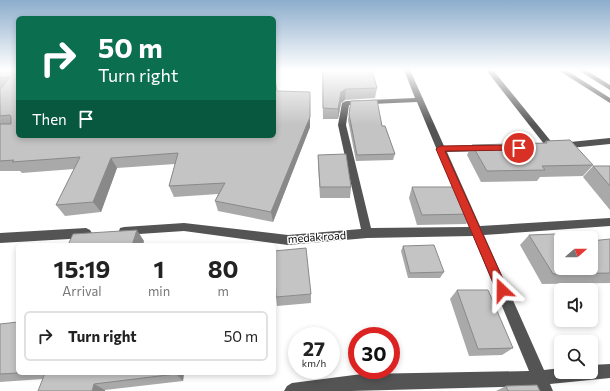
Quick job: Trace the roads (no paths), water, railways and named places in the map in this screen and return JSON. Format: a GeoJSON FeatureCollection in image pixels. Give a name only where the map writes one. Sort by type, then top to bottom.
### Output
{"type":"FeatureCollection","features":[{"type":"Feature","properties":{"kind":"street"},"geometry":{"type":"LineString","coordinates":[[414,88],[477,231],[542,385]]}},
{"type":"Feature","properties":{"kind":"street"},"geometry":{"type":"LineString","coordinates":[[503,88],[547,147],[610,141]]}},
{"type":"Feature","properties":{"kind":"street"},"geometry":{"type":"LineString","coordinates":[[590,88],[610,101]]}},
{"type":"Feature","properties":{"kind":"street"},"geometry":{"type":"LineString","coordinates":[[367,233],[342,125],[346,103],[419,100]]}},
{"type":"Feature","properties":{"kind":"street"},"geometry":{"type":"LineString","coordinates":[[440,149],[495,148]]}},
{"type":"Feature","properties":{"kind":"street","name":"medak road"},"geometry":{"type":"LineString","coordinates":[[112,232],[184,227],[288,240],[367,233],[477,231],[610,222]]}},
{"type":"Feature","properties":{"kind":"street"},"geometry":{"type":"LineString","coordinates":[[0,238],[96,232]]}},
{"type":"Feature","properties":{"kind":"street"},"geometry":{"type":"LineString","coordinates":[[292,391],[362,387],[542,385],[610,371]]}}]}
